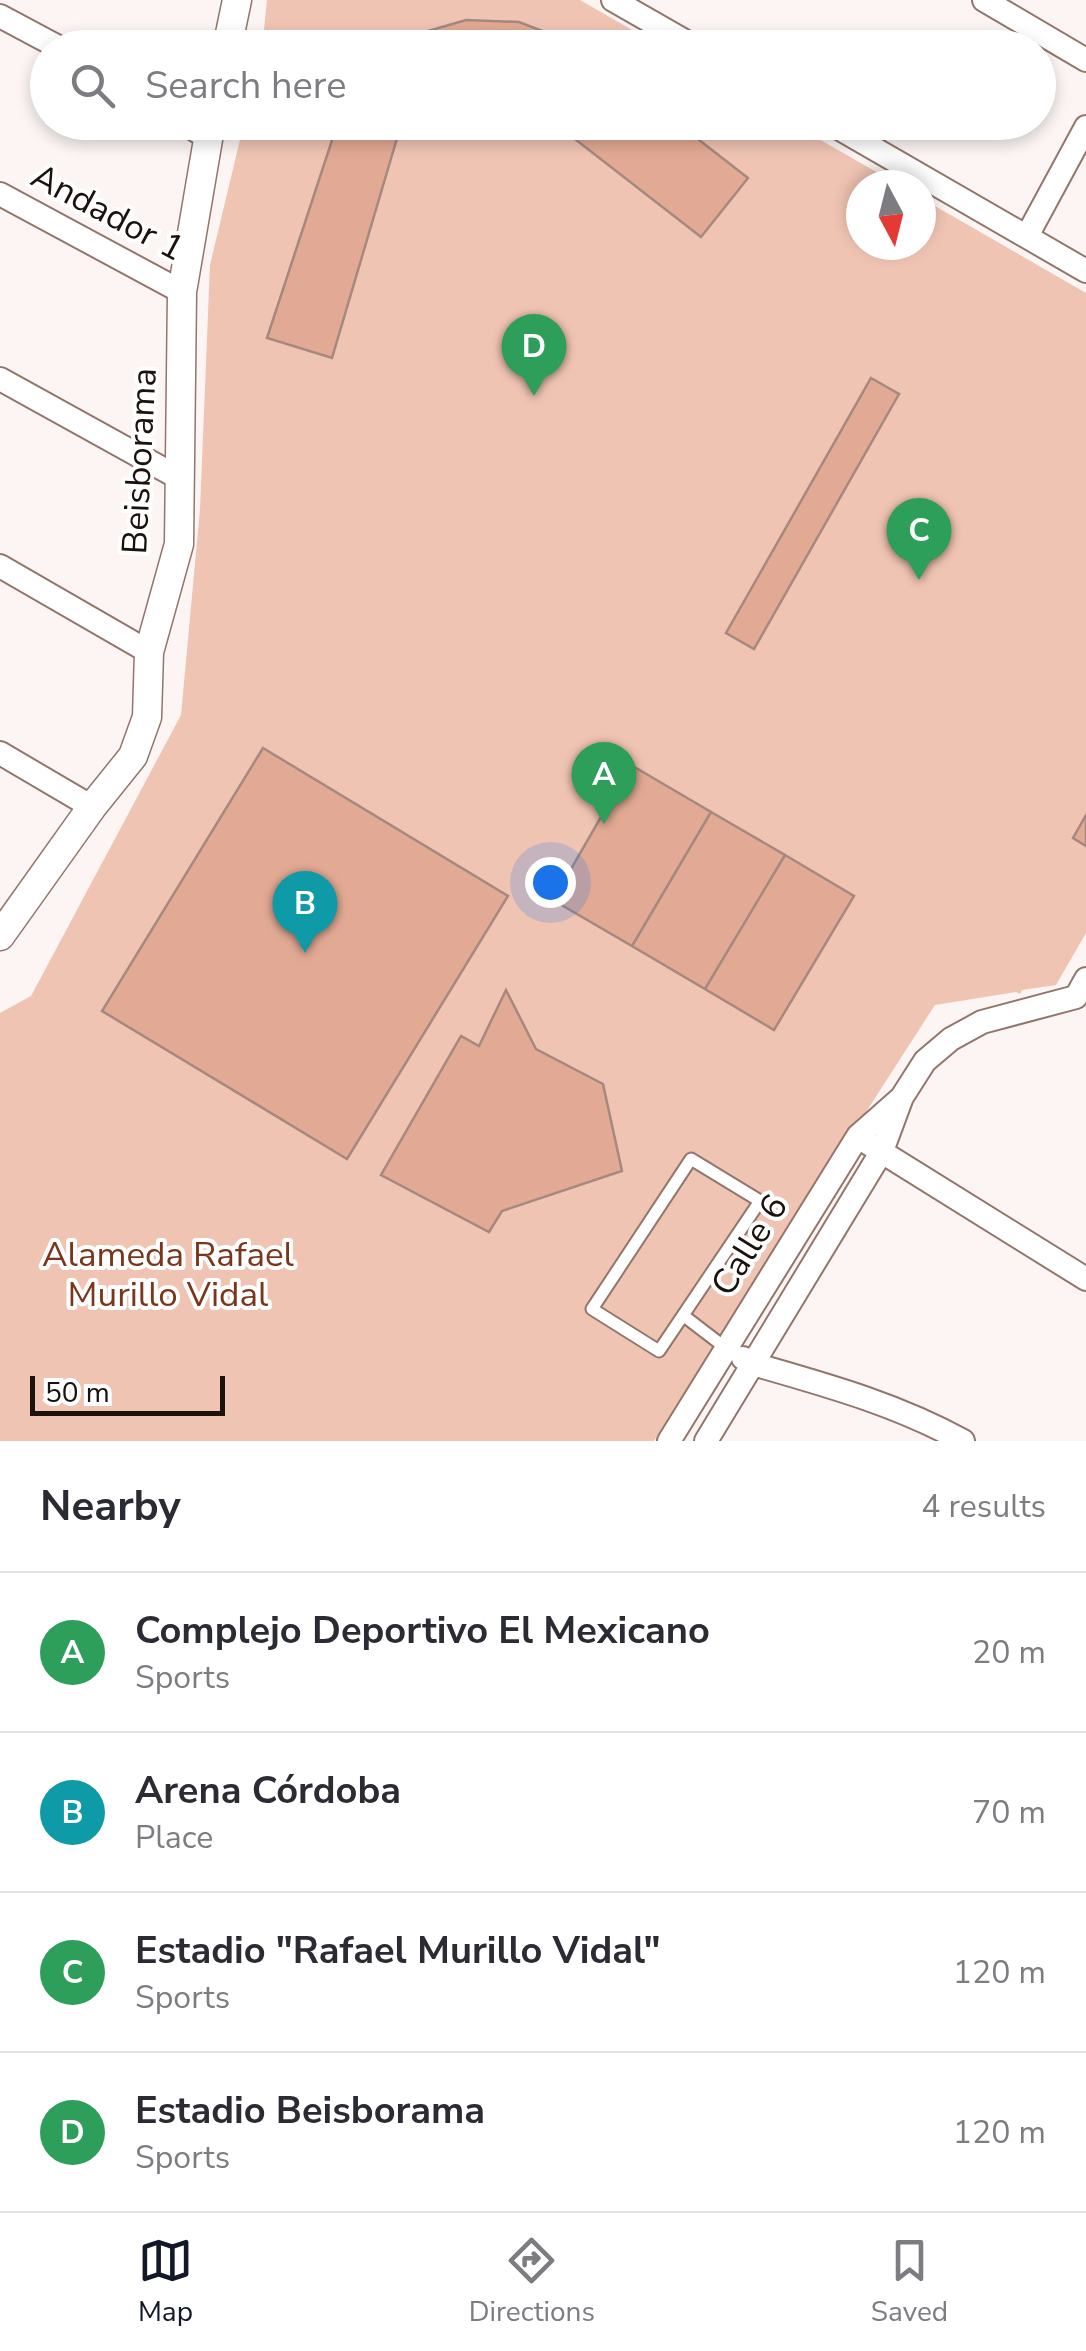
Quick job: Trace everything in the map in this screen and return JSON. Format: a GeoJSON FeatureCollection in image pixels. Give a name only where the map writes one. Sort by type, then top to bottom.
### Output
{"type":"FeatureCollection","features":[{"type":"Feature","properties":{"kind":"street"},"geometry":{"type":"LineString","coordinates":[[231,30],[237,0]]}},
{"type":"Feature","properties":{"kind":"street"},"geometry":{"type":"LineString","coordinates":[[613,0],[665,30]]}},
{"type":"Feature","properties":{"kind":"street"},"geometry":{"type":"LineString","coordinates":[[651,22],[662,0]]}},
{"type":"Feature","properties":{"kind":"street"},"geometry":{"type":"LineString","coordinates":[[984,0],[1035,30]]}},
{"type":"Feature","properties":{"kind":"street"},"geometry":{"type":"LineString","coordinates":[[0,16],[30,32]]}},
{"type":"Feature","properties":{"kind":"street"},"geometry":{"type":"LineString","coordinates":[[1056,42],[1086,60]]}},
{"type":"Feature","properties":{"kind":"street"},"geometry":{"type":"LineString","coordinates":[[1027,236],[1086,127]]}},
{"type":"Feature","properties":{"kind":"street","name":"Beisborama"},"geometry":{"type":"LineString","coordinates":[[2,928],[133,756],[147,717],[149,652],[180,544],[182,292],[207,140]]}},
{"type":"Feature","properties":{"kind":"street"},"geometry":{"type":"LineString","coordinates":[[859,140],[1086,271]]}},
{"type":"Feature","properties":{"kind":"street","name":"Andador 1"},"geometry":{"type":"LineString","coordinates":[[0,194],[182,292]]}},
{"type":"Feature","properties":{"kind":"street"},"geometry":{"type":"LineString","coordinates":[[0,379],[181,479]]}},
{"type":"Feature","properties":{"kind":"street"},"geometry":{"type":"LineString","coordinates":[[0,566],[149,652]]}},
{"type":"Feature","properties":{"kind":"street"},"geometry":{"type":"LineString","coordinates":[[0,753],[92,807]]}},
{"type":"Feature","properties":{"kind":"street","name":"Calle 6"},"geometry":{"type":"LineString","coordinates":[[706,1441],[882,1152],[902,1097],[924,1061],[951,1039],[982,1022],[1082,993]]}},
{"type":"Feature","properties":{"kind":"street","name":"Calle 6"},"geometry":{"type":"LineString","coordinates":[[668,1441],[858,1136],[902,1097]]}},
{"type":"Feature","properties":{"kind":"street"},"geometry":{"type":"LineString","coordinates":[[858,1136],[1086,1279]]}},
{"type":"Feature","properties":{"kind":"street"},"geometry":{"type":"LineString","coordinates":[[727,1349],[753,1364],[843,1389],[918,1416],[962,1441]]}},
{"type":"Feature","properties":{"kind":"lane"},"geometry":{"type":"LineString","coordinates":[[690,1159],[760,1201],[684,1316],[660,1351],[592,1309],[690,1159]]}},
{"type":"Feature","properties":{"kind":"lane"},"geometry":{"type":"LineString","coordinates":[[684,1316],[727,1349]]}},
{"type":"Feature","properties":{"kind":"green space"},"geometry":{"type":"Polygon","coordinates":[[[267,0],[580,0],[632,30],[264,30],[267,0]]]}},
{"type":"Feature","properties":{"kind":"green space","name":"Alameda Rafael Murillo Vidal"},"geometry":{"type":"Polygon","coordinates":[[[240,140],[821,140],[873,170],[846,170],[846,260],[936,260],[936,207],[1086,293],[1086,933],[1056,985],[1022,990],[1020,994],[935,1005],[654,1441],[0,1441],[0,1013],[31,996],[181,715],[200,509],[210,265],[240,140]]]}},
{"type":"Feature","properties":{"kind":"building"},"geometry":{"type":"Polygon","coordinates":[[[466,20],[519,22],[540,30],[432,30],[466,20]]]}},
{"type":"Feature","properties":{"kind":"building"},"geometry":{"type":"Polygon","coordinates":[[[332,140],[397,140],[332,358],[267,338],[332,140]]]}},
{"type":"Feature","properties":{"kind":"building"},"geometry":{"type":"Polygon","coordinates":[[[576,140],[699,140],[748,178],[701,237],[576,140]]]}},
{"type":"Feature","properties":{"kind":"building"},"geometry":{"type":"Polygon","coordinates":[[[871,378],[899,394],[754,649],[726,633],[871,378]]]}},
{"type":"Feature","properties":{"kind":"building"},"geometry":{"type":"Polygon","coordinates":[[[263,748],[508,896],[347,1159],[102,1011],[263,748]]]}},
{"type":"Feature","properties":{"kind":"building"},"geometry":{"type":"Polygon","coordinates":[[[631,765],[711,812],[632,946],[553,900],[631,765]]]}},
{"type":"Feature","properties":{"kind":"building"},"geometry":{"type":"Polygon","coordinates":[[[711,812],[785,855],[705,989],[632,946],[711,812]]]}},
{"type":"Feature","properties":{"kind":"building"},"geometry":{"type":"Polygon","coordinates":[[[1086,815],[1086,846],[1073,838],[1086,815]]]}},
{"type":"Feature","properties":{"kind":"building"},"geometry":{"type":"Polygon","coordinates":[[[785,855],[854,896],[774,1030],[705,989],[785,855]]]}},
{"type":"Feature","properties":{"kind":"building"},"geometry":{"type":"Polygon","coordinates":[[[506,990],[536,1049],[603,1084],[622,1171],[502,1211],[489,1232],[381,1175],[461,1036],[479,1046],[506,990]]]}},
{"type":"Feature","properties":{"kind":"place","name":"Estadio Beisborama"},"geometry":{"type":"Point","coordinates":[534,396]}},
{"type":"Feature","properties":{"kind":"place","name":"Estadio \"Rafael Murillo Vidal\""},"geometry":{"type":"Point","coordinates":[919,580]}},
{"type":"Feature","properties":{"kind":"place","name":"Complejo Deportivo El Mexicano"},"geometry":{"type":"Point","coordinates":[604,824]}},
{"type":"Feature","properties":{"kind":"place","name":"Arena Córdoba"},"geometry":{"type":"Point","coordinates":[305,953]}}]}
